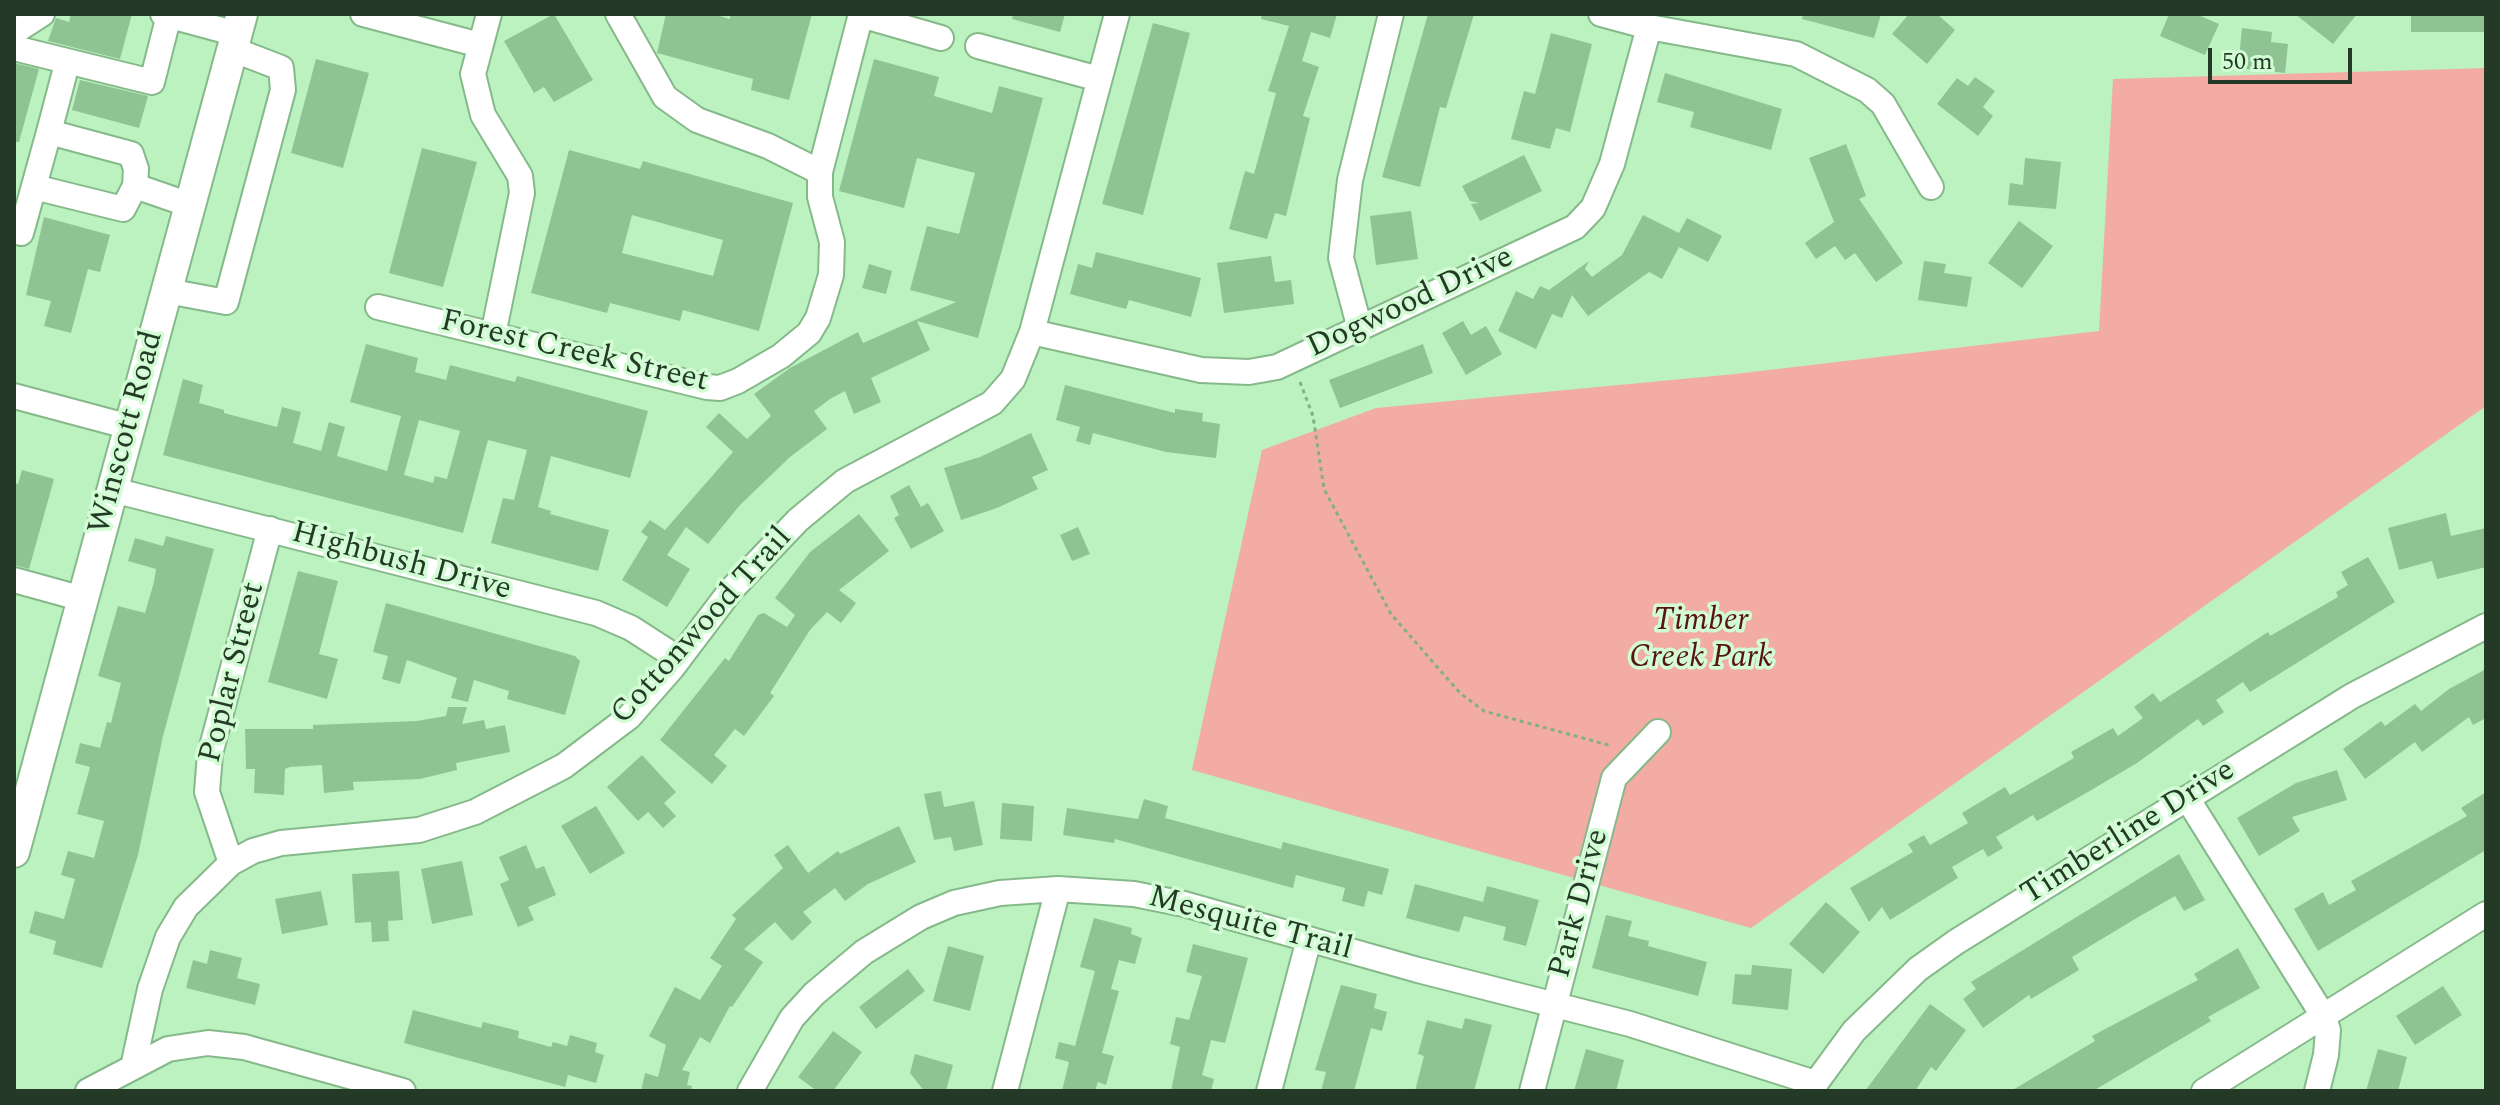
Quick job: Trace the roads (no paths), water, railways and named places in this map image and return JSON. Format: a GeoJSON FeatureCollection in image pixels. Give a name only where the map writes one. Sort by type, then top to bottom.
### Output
{"type":"FeatureCollection","features":[{"type":"Feature","properties":{"kind":"main road","name":"Winscott Road"},"geometry":{"type":"LineString","coordinates":[[14,852],[237,32]]}},
{"type":"Feature","properties":{"kind":"street"},"geometry":{"type":"LineString","coordinates":[[14,32],[42,14]]}},
{"type":"Feature","properties":{"kind":"street"},"geometry":{"type":"LineString","coordinates":[[363,14],[480,45]]}},
{"type":"Feature","properties":{"kind":"street"},"geometry":{"type":"LineString","coordinates":[[489,14],[473,74],[483,115],[520,176],[522,193],[493,335]]}},
{"type":"Feature","properties":{"kind":"street"},"geometry":{"type":"LineString","coordinates":[[618,14],[665,97],[697,120],[768,146],[820,172]]}},
{"type":"Feature","properties":{"kind":"street"},"geometry":{"type":"LineString","coordinates":[[861,14],[941,38]]}},
{"type":"Feature","properties":{"kind":"street","name":"Forest Creek Street"},"geometry":{"type":"LineString","coordinates":[[378,307],[707,387],[720,388],[738,381],[781,356],[809,333],[818,318],[831,275],[832,242],[820,197],[820,172],[861,14]]}},
{"type":"Feature","properties":{"kind":"street","name":"Cottonwood Trail"},"geometry":{"type":"LineString","coordinates":[[133,1067],[150,989],[168,937],[186,907],[231,863],[253,851],[281,843],[419,830],[475,812],[564,766],[629,717],[679,659],[731,590],[798,520],[845,481],[992,403],[1013,379],[1032,332],[1117,14]]}},
{"type":"Feature","properties":{"kind":"street"},"geometry":{"type":"LineString","coordinates":[[1360,329],[1341,258],[1350,180],[1391,14]]}},
{"type":"Feature","properties":{"kind":"street"},"geometry":{"type":"LineString","coordinates":[[1601,14],[1649,27],[1796,54],[1867,90],[1883,104],[1931,187]]}},
{"type":"Feature","properties":{"kind":"street"},"geometry":{"type":"LineString","coordinates":[[14,48],[152,82],[178,16],[237,32],[281,68],[283,90],[226,302],[167,291]]}},
{"type":"Feature","properties":{"kind":"street","name":"Dogwood Drive"},"geometry":{"type":"LineString","coordinates":[[1032,332],[1201,370],[1249,372],[1277,367],[1575,227],[1593,208],[1612,164],[1649,27]]}},
{"type":"Feature","properties":{"kind":"street"},"geometry":{"type":"LineString","coordinates":[[978,46],[1099,79]]}},
{"type":"Feature","properties":{"kind":"street"},"geometry":{"type":"LineString","coordinates":[[21,233],[64,75]]}},
{"type":"Feature","properties":{"kind":"street"},"geometry":{"type":"LineString","coordinates":[[34,187],[123,209],[135,186],[136,169],[131,154],[49,132]]}},
{"type":"Feature","properties":{"kind":"street"},"geometry":{"type":"LineString","coordinates":[[135,186],[190,205]]}},
{"type":"Feature","properties":{"kind":"street"},"geometry":{"type":"LineString","coordinates":[[14,396],[130,427]]}},
{"type":"Feature","properties":{"kind":"street","name":"Highbush Drive"},"geometry":{"type":"LineString","coordinates":[[113,490],[596,613],[631,628],[679,659]]}},
{"type":"Feature","properties":{"kind":"street","name":"Poplar Street"},"geometry":{"type":"LineString","coordinates":[[231,863],[207,792],[210,754],[270,529]]}},
{"type":"Feature","properties":{"kind":"street"},"geometry":{"type":"LineString","coordinates":[[14,580],[83,599]]}},
{"type":"Feature","properties":{"kind":"street","name":"Timberline Drive"},"geometry":{"type":"LineString","coordinates":[[1812,1087],[1854,1031],[1918,969],[1969,933],[2352,696],[2486,626]]}},
{"type":"Feature","properties":{"kind":"street","name":"Park Drive"},"geometry":{"type":"LineString","coordinates":[[1532,1091],[1614,778],[1658,732]]}},
{"type":"Feature","properties":{"kind":"street"},"geometry":{"type":"LineString","coordinates":[[2187,798],[2322,1014],[2327,1042],[2317,1091]]}},
{"type":"Feature","properties":{"kind":"street"},"geometry":{"type":"LineString","coordinates":[[1005,1091],[1058,889]]}},
{"type":"Feature","properties":{"kind":"street","name":"Mesquite Trail"},"geometry":{"type":"LineString","coordinates":[[750,1091],[792,1018],[814,994],[864,952],[921,917],[954,903],[1000,893],[1058,889],[1134,894],[1184,904],[1630,1024],[1812,1087]]}},
{"type":"Feature","properties":{"kind":"street"},"geometry":{"type":"LineString","coordinates":[[2204,1091],[2322,1014],[2486,914]]}},
{"type":"Feature","properties":{"kind":"street"},"geometry":{"type":"LineString","coordinates":[[1269,1091],[1309,939]]}},
{"type":"Feature","properties":{"kind":"street"},"geometry":{"type":"LineString","coordinates":[[88,1091],[168,1049],[208,1043],[244,1047],[403,1091]]}},
{"type":"Feature","properties":{"kind":"park label","name":"Timber Creek Park"},"geometry":{"type":"Point","coordinates":[1701,642]}}]}
